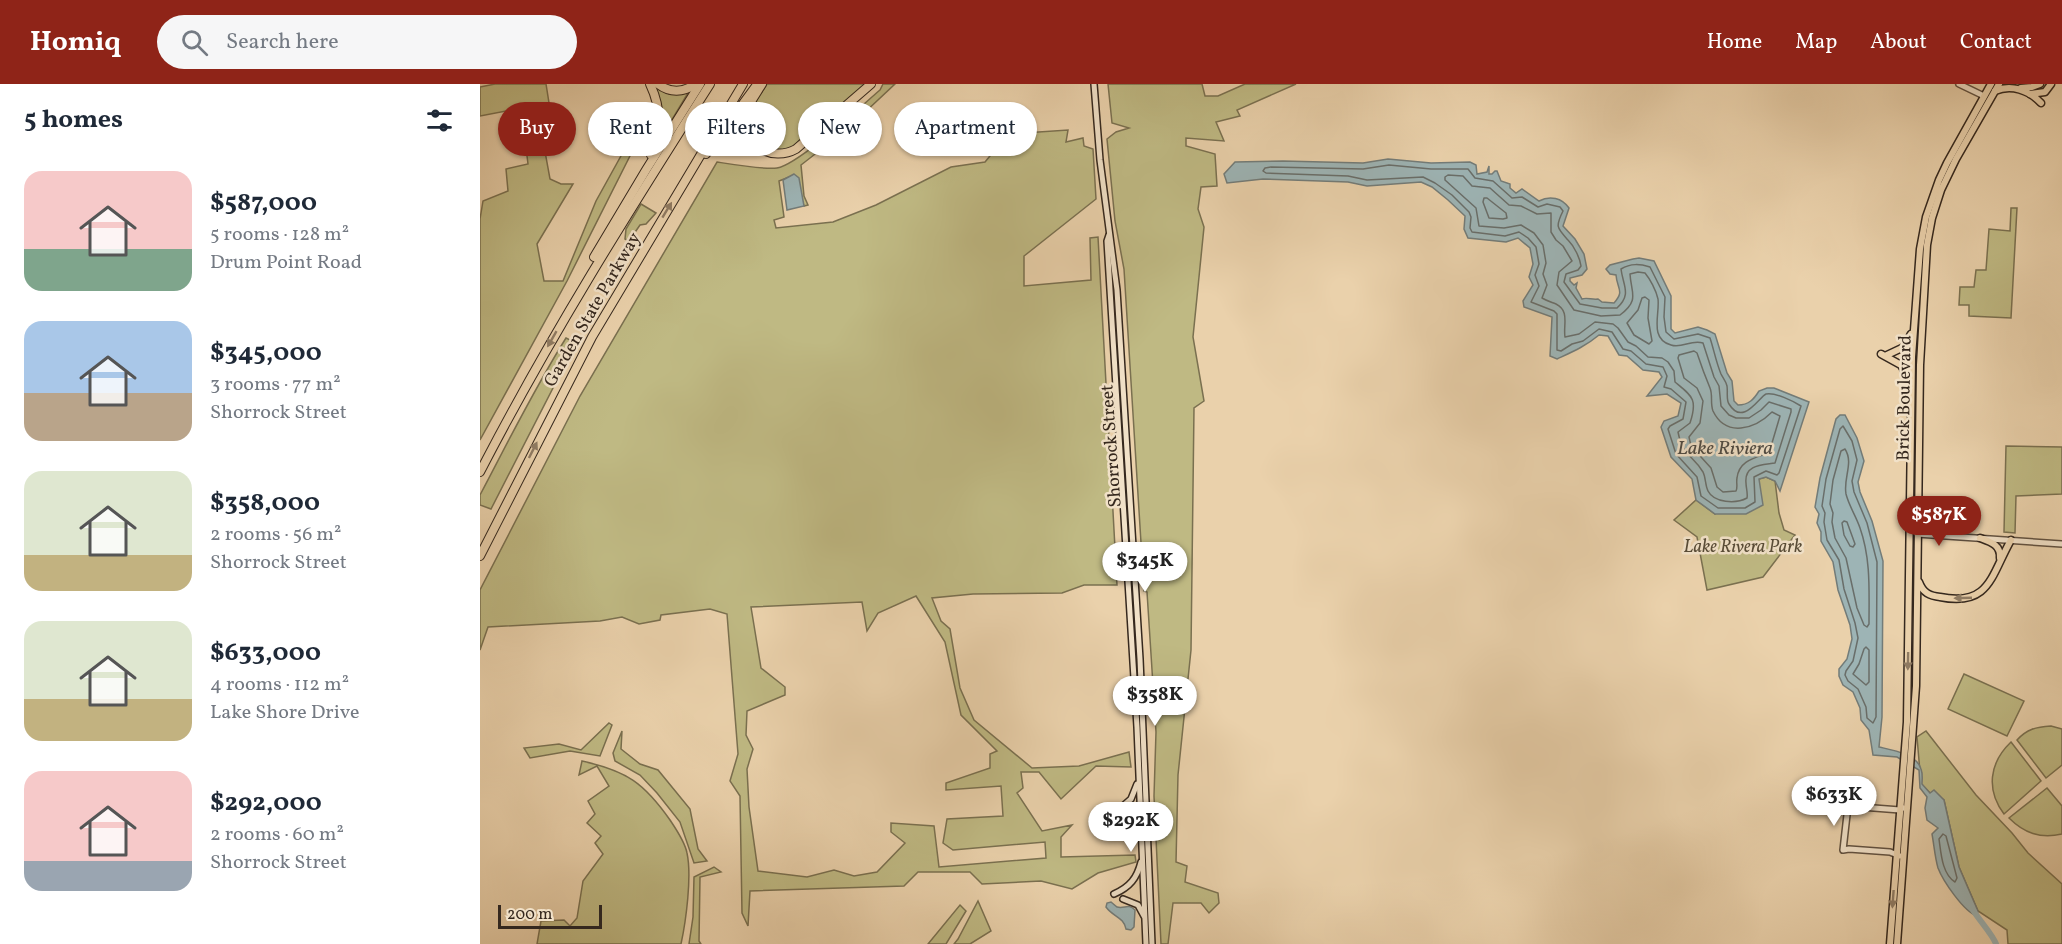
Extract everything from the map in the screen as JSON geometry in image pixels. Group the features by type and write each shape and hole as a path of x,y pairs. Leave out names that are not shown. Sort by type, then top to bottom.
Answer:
{"highway":[{"path":"645,170 659,129 657,102 650,84"},
{"path":"658,84 675,91 684,90 695,84"},
{"path":"581,289 587,270 645,170 700,84"},
{"name":"Garden State Parkway","path":"480,472 581,289 710,84"},
{"name":"Garden State Parkway","path":"480,556 592,336 743,84"},
{"path":"691,171 758,84"},
{"path":"762,84 747,112 745,121 747,132 761,150 781,154 796,149 871,84"}],"main road":[{"name":"Shorrock Street","path":"1094,84 1100,159 1117,290 1139,652 1152,944"},
{"path":"1959,84 1984,96"},
{"name":"Brick Boulevard","path":"1898,944 1911,769 1909,751 1912,357 1920,249 1929,205 1947,163 1984,96 1999,84"},
{"path":"1993,87 2034,87 2040,84"},
{"path":"2017,86 2041,103"},
{"name":"Brick Boulevard","path":"1890,944 1904,765 1909,751 1916,686 1920,364 1929,237 1935,208 1956,159 1993,87"},
{"path":"2030,94 2047,88"},
{"name":"Shorrock Street","path":"1109,235 1107,241 1141,809 1146,944"},
{"path":"1912,387 1903,367 1884,355 1904,347 1914,328"},
{"path":"1903,367 1904,359 1912,357 1920,364"},
{"path":"1911,524 1917,534 2062,544"},
{"path":"1980,538 1992,542 2000,550 1999,563"},
{"path":"1910,603 1917,598 1977,596 1989,584 2011,540"},
{"path":"1134,566 1133,601 1129,609 1134,618 1139,652"},
{"path":"1917,579 1925,593 1942,598"},
{"path":"1145,770 1141,809 1149,843"},
{"path":"1123,806 1131,799 1139,777"},
{"path":"1903,861 1901,856 1896,854 1844,850 1848,806 1900,810 1909,803"},
{"path":"1125,815 1134,824 1141,840"},
{"path":"1114,894 1132,883 1138,874 1142,854"},
{"path":"1123,899 1138,905 1145,920"}],"green space":[{"path":"495,84 546,84 549,102 498,102 498,113 480,116 480,87"},
{"path":"654,84 669,94 688,93 673,118 673,102 655,102"},
{"path":"767,84 869,84 848,102 798,102 798,144 786,152 786,102 755,102"},
{"path":"883,84 895,84 876,102 866,102 880,90"},
{"path":"1108,84 1202,84 1205,96 1218,96 1245,84 1296,84 1237,110 1240,116 1216,122 1224,141 1186,138 1186,146 1215,154 1217,186 1201,187 1198,209 1204,227 1193,337 1204,401 1194,408 1191,650 1178,775 1176,862 1187,866 1185,882 1218,893 1219,903 1209,913 1201,903 1173,903 1168,944 1161,944 1154,796 1156,732 1147,592 1144,591 1124,269 1115,221 1107,139 1116,132 1129,128 1112,123"},
{"path":"1068,130 1066,142 1083,138 1084,146 1093,149 1096,199 1024,256 1024,286 1091,280 1090,238 1098,237 1117,585 1084,585 1062,593 973,594 932,598 941,621 950,629 960,688 974,720 1032,768 1079,766 1129,752 1131,767 1096,766 1061,799 1039,772 1021,772 1023,788 1017,793 1042,831 1072,825 1061,837 1061,857 1135,855 1136,862 1098,873 1072,889 1041,881 982,884 970,872 918,872 904,886 750,891 748,926 742,913 740,796 730,781 738,754 727,614 710,609 661,615 660,620 639,624 622,617 600,621 488,627 480,650 480,590 580,396 717,162 777,168 800,157 813,156 801,165 804,196 808,205 804,206 794,175 779,181 784,217 774,220 776,228 833,222 876,205 951,167 985,162 990,156 1037,156 1037,132","holes":["916,596 945,642 961,715 997,751 990,754 990,768 946,783 946,790 1001,786 1003,816 947,819 943,843 953,850 1045,842 1046,858 939,867 934,826 891,823 891,832 905,843 877,872 854,876 834,870 807,877 758,871 749,807 747,769 753,749 746,735 747,711 785,695 785,687 761,668 751,607 862,602 867,631 878,613"]},
{"path":"527,156 546,156 550,179 561,184 573,184 537,244 544,281 563,281 596,201 621,156 630,156 567,281 480,440 480,219 483,201 508,191 506,169 528,164"},
{"path":"641,204 656,213 646,224 640,225 629,241 625,239 626,229"},
{"path":"2011,208 2017,208 2011,318 1969,316 1969,305 1959,305 1960,287 1974,287 1976,270 1986,270 1989,229 2010,231"},
{"path":"566,338 576,343 491,509 480,505 480,495 532,396"},
{"path":"2006,446 2062,447 2062,494 2016,496 2015,533 2004,532"},
{"name":"Lake Rivera Park","path":"1766,477 1775,481 1779,513 1784,530 1795,535 1763,577 1707,590 1697,537 1674,520 1696,500 1715,514 1759,479"},
{"path":"1964,674 2024,701 2007,736 1948,709"},
{"path":"609,723 612,725 600,756 570,751 530,758 524,748 559,744 581,750"},
{"path":"2051,726 2062,729 2062,765 2046,778 2017,740 2032,729"},
{"path":"622,731 621,749 640,764 658,770 690,809 698,849 707,861 694,863 680,822 640,775 615,761 613,753"},
{"path":"1926,731 1976,795 2028,853 2062,884 2062,944 2008,944 2007,930 1978,911 1959,867 1944,800 1930,793 1921,784 1917,737"},
{"path":"2011,742 2041,781 2004,814 1994,796 1992,777 1998,759"},
{"path":"582,761 611,769 633,780 661,807 680,836 687,853 689,874 681,944 537,944 541,921 564,920 570,926 577,918 583,881 603,854 595,843 601,836 587,823 595,814 588,801 609,786 597,766 579,775"},
{"path":"2047,788 2062,806 2062,834 2047,836 2033,834 2009,818"},
{"path":"714,867 721,872 700,877 699,941 701,944 689,944 693,917 694,877"},
{"path":"978,901 991,931 970,944 954,944 958,939"},
{"path":"960,905 966,911 946,944 928,944"}],"water":[{"name":"Lake Riviera","path":"1388,159 1431,163 1470,162 1476,165 1477,174 1487,172 1489,166 1489,174 1497,171 1501,181 1510,184 1510,188 1516,193 1522,189 1539,201 1551,198 1563,202 1569,208 1563,226 1575,239 1584,254 1587,269 1582,275 1570,278 1574,285 1577,283 1576,288 1582,299 1598,299 1602,302 1614,303 1620,290 1616,275 1610,274 1606,269 1610,265 1639,258 1654,261 1671,296 1671,329 1675,333 1698,327 1715,334 1727,373 1732,381 1734,401 1738,405 1748,403 1759,391 1767,388 1774,388 1809,402 1780,491 1775,481 1766,477 1759,479 1763,505 1746,514 1715,514 1696,500 1692,479 1671,457 1661,427 1664,421 1678,416 1681,403 1667,394 1647,396 1662,377 1659,372 1643,370 1627,356 1619,355 1608,336 1599,335 1584,346 1557,359 1550,356 1552,317 1524,307 1523,301 1533,285 1529,277 1533,264 1530,248 1518,238 1506,242 1468,238 1464,229 1465,216 1432,187 1421,182 1367,186 1348,182 1263,179 1227,183 1224,174 1235,162 1363,163"},
{"path":"794,174 799,178 804,206 787,210 783,180"},
{"path":"1840,415 1845,415 1857,438 1864,461 1858,482 1883,561 1882,717 1879,747 1915,760 1922,771 1922,784 1930,793 1934,790 1944,800 1959,867 1978,911 1977,916 1960,902 1938,868 1932,834 1938,828 1927,820 1925,808 1927,797 1920,788 1919,770 1897,757 1873,755 1869,730 1861,720 1860,708 1853,692 1843,685 1839,676 1839,669 1847,659 1852,639 1850,625 1838,590 1833,562 1821,541 1821,532 1817,523 1819,514 1815,507 1820,478 1836,419"},
{"path":"1111,902 1117,907 1128,907 1135,910 1134,927 1131,930 1126,929 1121,919 1106,907 1107,903"}],"waterway":[{"path":"1973,910 1996,944"}]}
